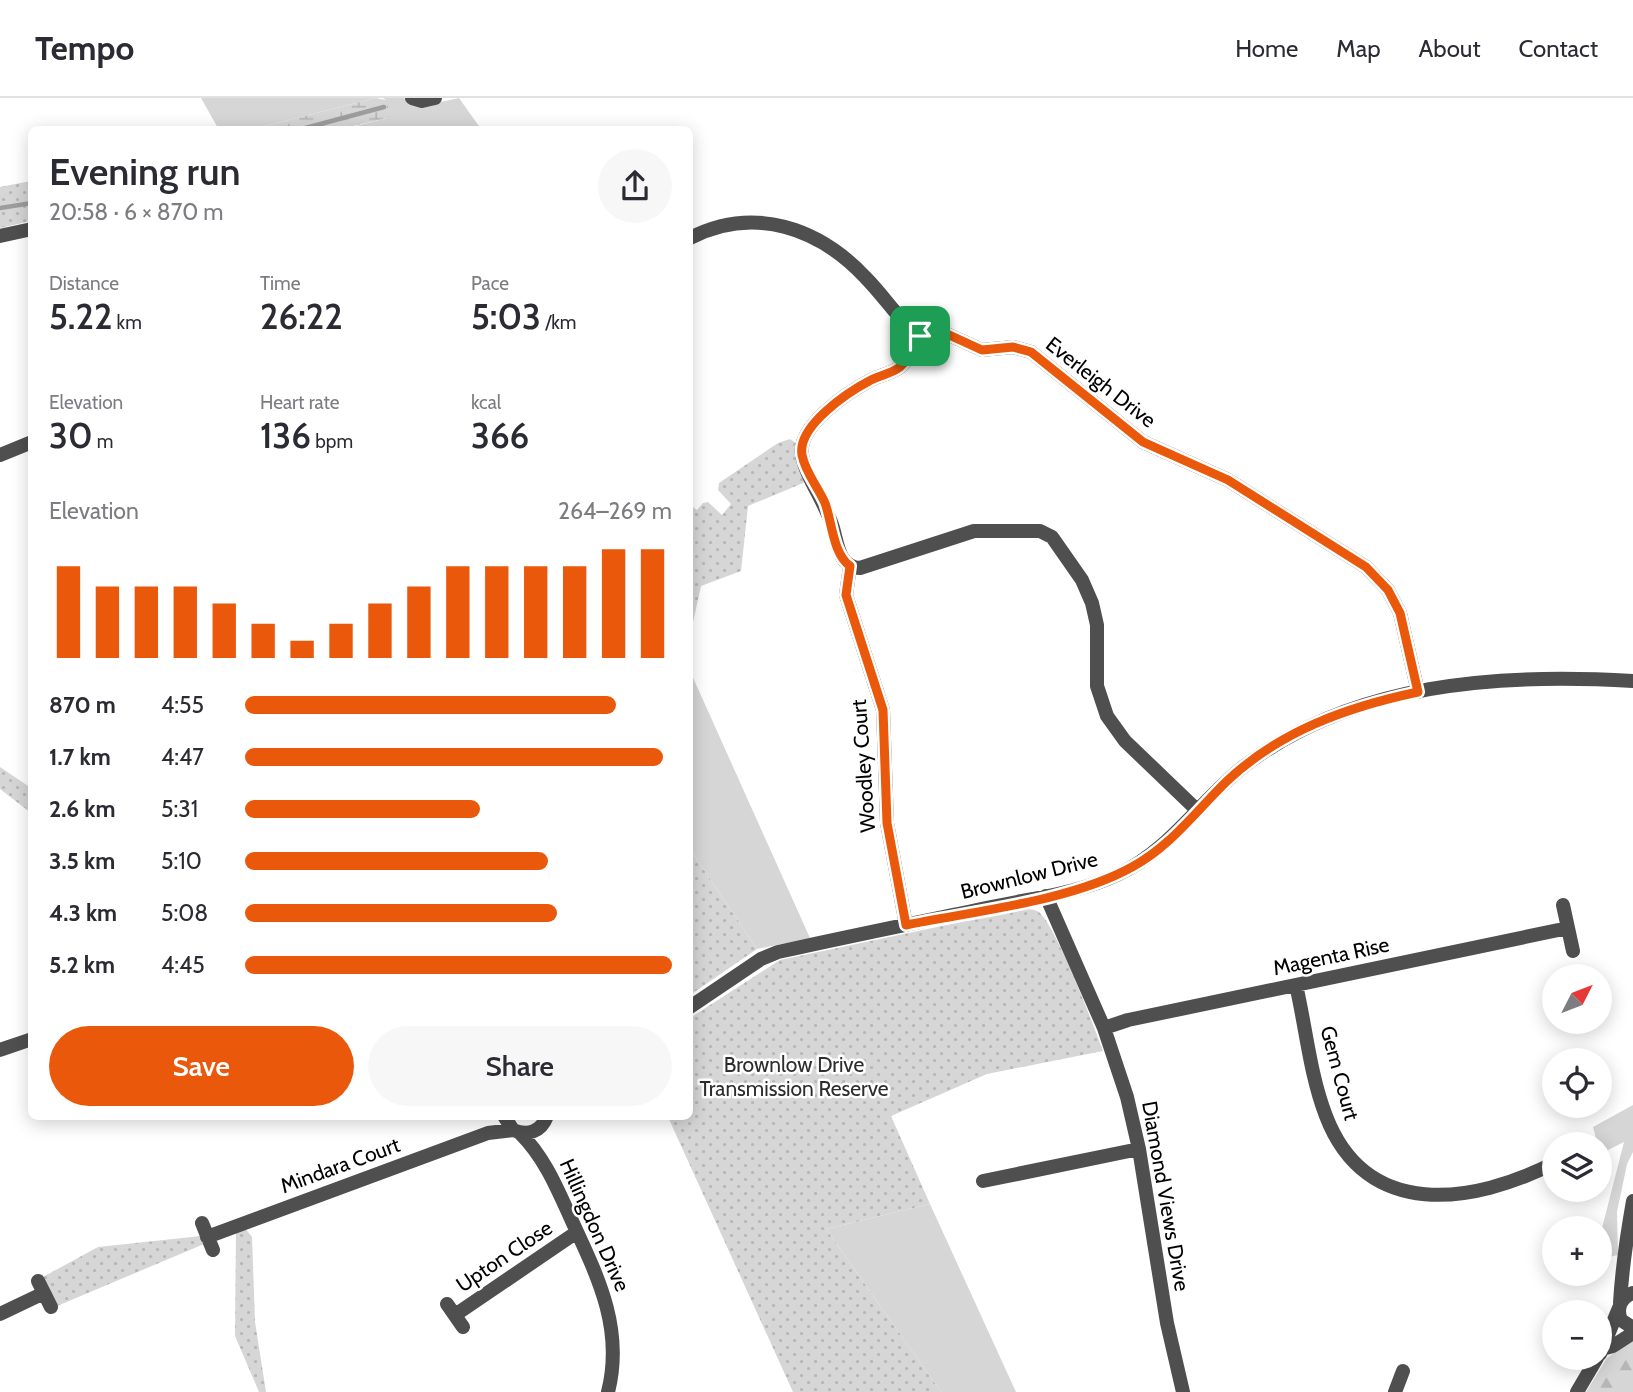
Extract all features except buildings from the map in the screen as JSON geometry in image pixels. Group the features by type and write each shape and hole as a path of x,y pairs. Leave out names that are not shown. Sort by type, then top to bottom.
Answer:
{"street":[{"path":"412,98 422,101 435,98"},
{"path":"693,237 721,225 748,222 801,230 841,253 920,336 911,354 900,366 861,386 812,424 803,436 803,457 828,511 840,553 850,566 860,568 974,531 1040,531 1052,537 1082,580 1092,603 1097,625 1097,686 1107,716 1130,746 1198,811"},
{"path":"0,236 28,230"},
{"name":"Everleigh Drive","path":"920,336 953,335 982,350 1026,349 1153,448 1217,474 1357,560 1382,582 1400,613 1418,692"},
{"path":"0,455 28,444"},
{"name":"Woodley Court","path":"850,566 846,595 883,710 887,823 906,925"},
{"name":"Brownlow Drive","path":"693,1005 770,955 1104,881 1133,866 1172,839 1240,769 1300,730 1362,705 1418,692 1516,678 1633,681"},
{"name":"Diamond Views Drive","path":"1046,896 1104,1028 1139,1149 1167,1323 1183,1392"},
{"path":"1563,905 1573,951"},
{"name":"Magenta Rise","path":"1104,1028 1568,928"},
{"name":"Gem Court","path":"1296,985 1326,1116 1350,1156 1374,1177 1404,1190 1448,1197 1500,1186 1542,1168"},
{"path":"0,1050 28,1040"},
{"path":"488,1133 499,1120"},
{"name":"Hillingdon Drive","path":"506,1120 543,1158 601,1283 612,1324 612,1370 608,1392"},
{"name":"Hillingdon Drive","path":"543,1158 544,1121"},
{"name":"Mindara Court","path":"207,1237 488,1133 532,1132 544,1121"},
{"path":"983,1181 1139,1149"},
{"path":"1612,1347 1633,1331 1621,1320 1620,1306 1621,1268 1630,1261 1633,1201"},
{"name":"Upton Close","path":"455,1315 577,1232"},
{"path":"1612,1324 1620,1306 1633,1293"},
{"path":"0,1314 44,1294"},
{"path":"1577,1392 1590,1370"},
{"path":"1395,1392 1403,1371"}],"green space":[{"path":"201,98 376,98 265,126 217,126"},
{"path":"376,98 386,100 390,113 387,118 354,126 265,126"},
{"path":"383,98 404,98 418,107 459,98 479,126 356,126 387,118 386,100"},
{"path":"28,182 28,222 0,228 0,187"},
{"path":"790,439 796,443 796,453 808,481 748,506 741,571 701,586 693,622 693,507 697,510 703,503 708,502 722,515 731,504 718,490 719,483 778,443"},
{"path":"693,678 810,938 757,949 693,853"},
{"path":"0,767 28,786 28,811 0,789"},
{"name":"Brownlow Drive Transmission Reserve","path":"693,853 757,949 693,993"},
{"name":"Brownlow Drive Transmission Reserve","path":"1023,909 1033,910 1039,912 1047,921 1055,937 1103,1051 987,1074 891,1116 930,1204 826,1229 941,1392 793,1392 669,1120 693,1120 693,1016 780,960"},
{"path":"1633,1105 1633,1152 1627,1164 1617,1212 1618,1255 1612,1256 1612,1216 1605,1216 1609,1202 1612,1202 1612,1189 1624,1142 1612,1148 1612,1132 1594,1132 1593,1127"},
{"path":"930,1204 1016,1392 941,1392 826,1229"},
{"path":"245,1228 252,1237 255,1322 266,1392 259,1392 235,1336 236,1231"},
{"path":"201,1236 204,1244 57,1306 43,1277 98,1247"},
{"path":"1633,1339 1633,1392 1586,1392 1600,1370 1612,1370 1612,1354"}],"waterway":[{"path":"313,126 384,107"},
{"path":"0,208 28,204"}],"route":[{"path":"953,335 982,350 1013,347 1026,349 1143,442 1217,474 1348,553 1382,582 1400,613 1418,692 1343,711 1308,726 1275,745 1240,769 1172,839 1147,858 1104,881 906,925 887,823 886,740 880,695 846,595 850,566 845,563 838,548 828,511 805,464 802,444 807,429 819,418 873,379 900,366 915,348 920,336 953,335"}]}
